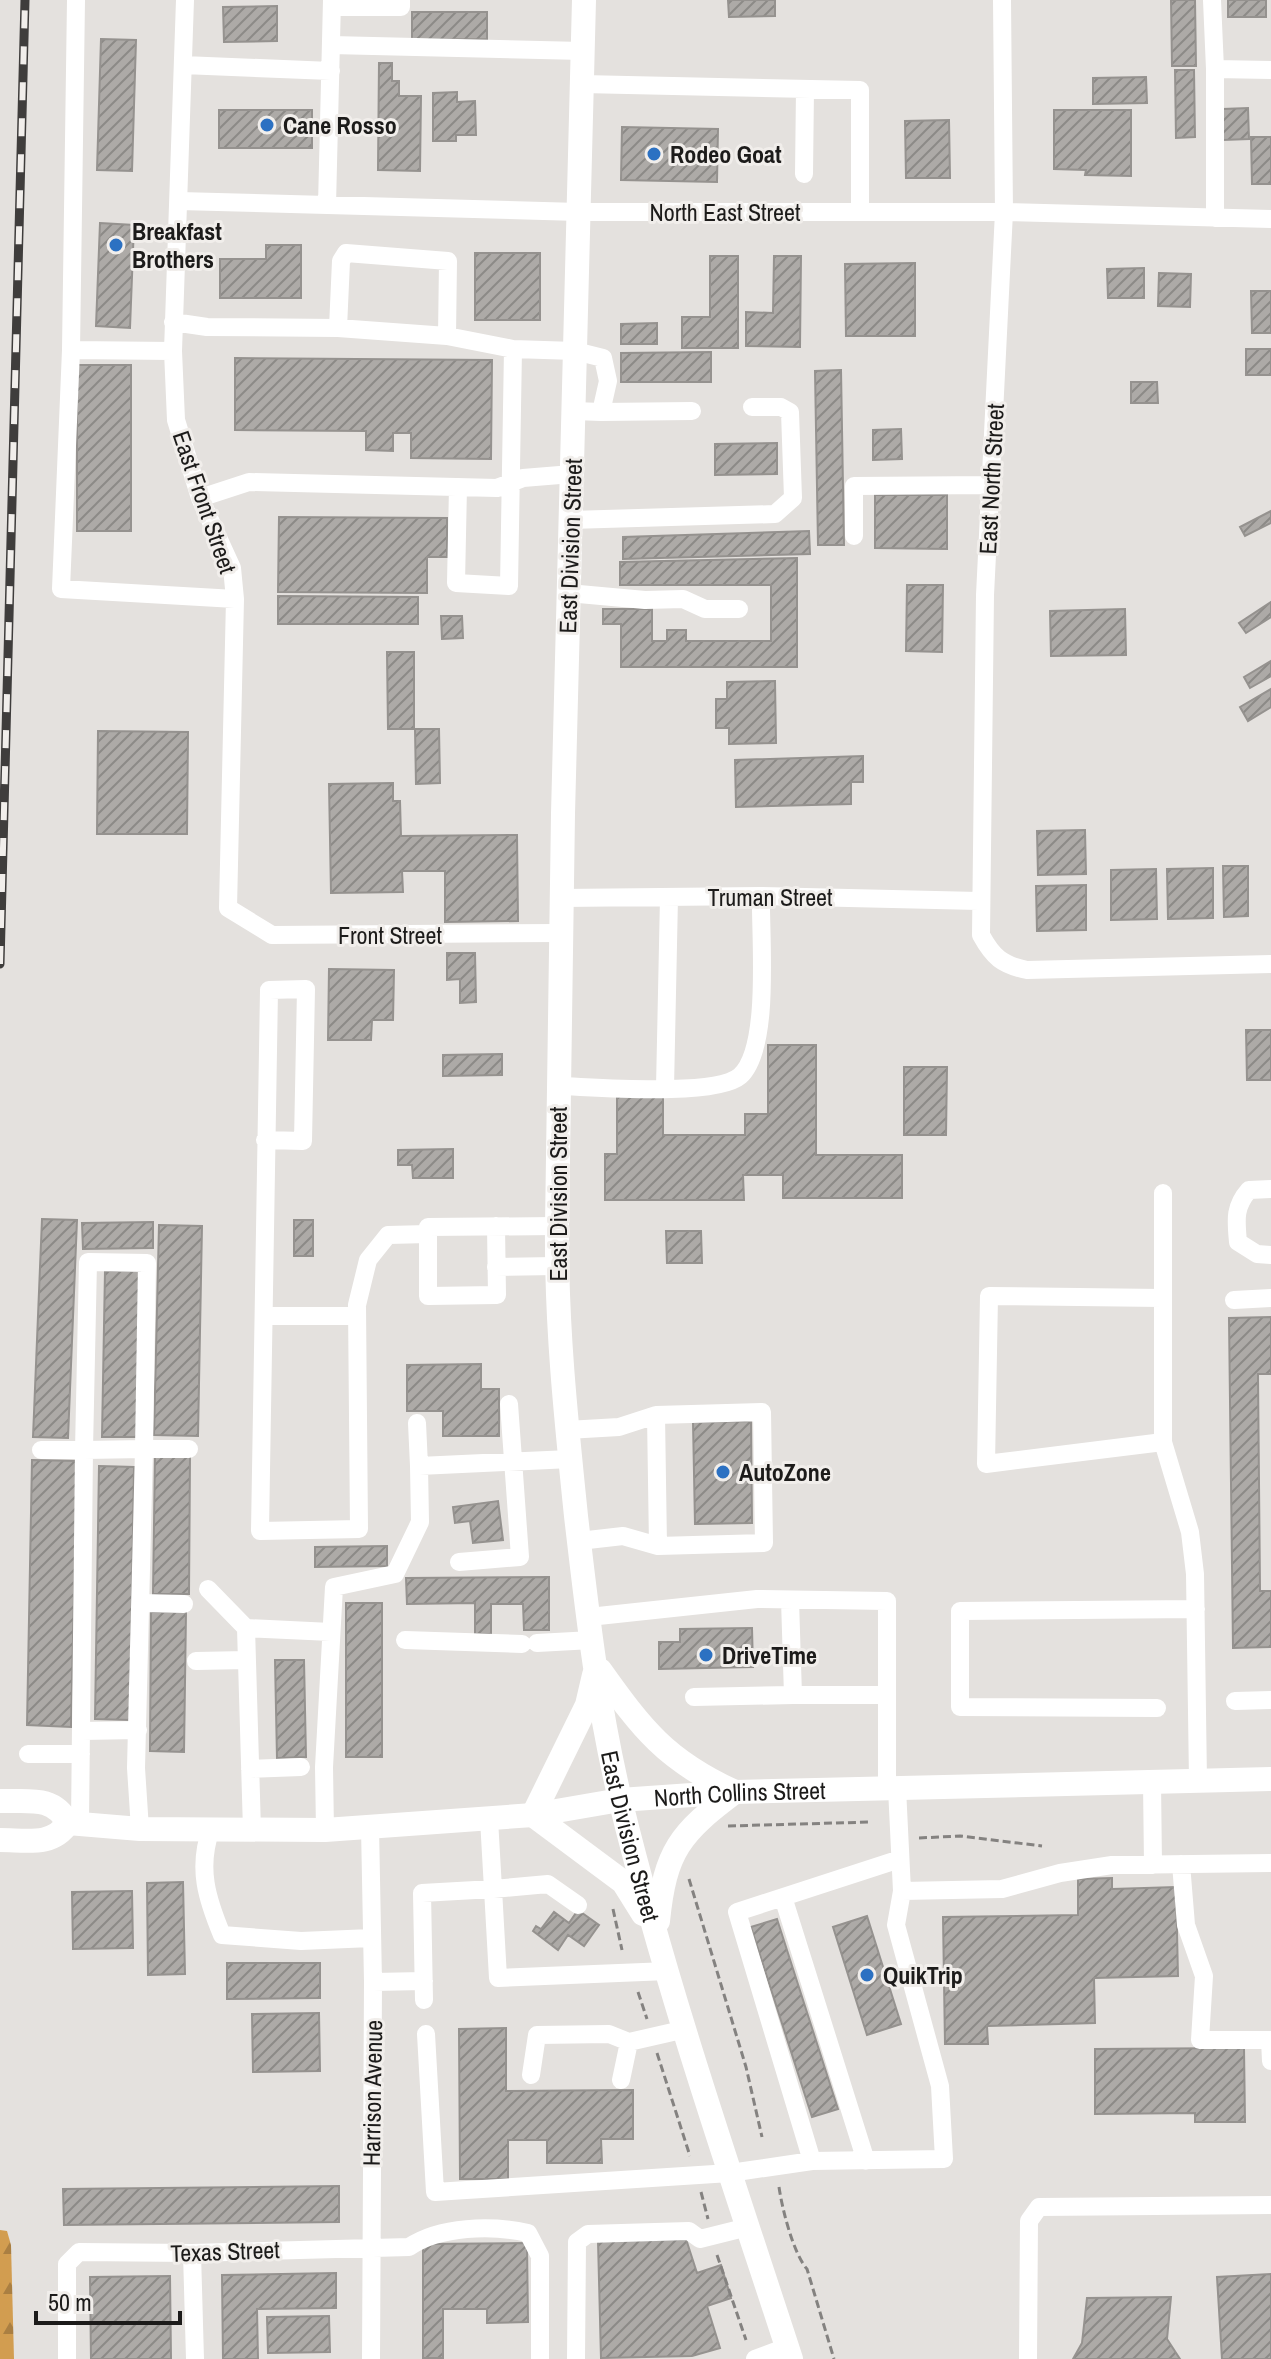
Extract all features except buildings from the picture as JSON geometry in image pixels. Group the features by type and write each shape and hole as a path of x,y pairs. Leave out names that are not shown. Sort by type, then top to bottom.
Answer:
{"main road":[{"name":"East Division Street","path":"584,0 560,933 556,1266 567,1430 590,1628 620,1800 657,1937 789,2353"},
{"path":"596,1665 632,1716 669,1755 696,1774 735,1792 692,1824 670,1860 661,1896 657,1937"},
{"path":"596,1665 587,1705 533,1815 623,1882 657,1937"},
{"name":"North Collins Street","path":"0,1801 47,1802 62,1810 74,1822 140,1829 325,1830 533,1815 620,1800 735,1792 1271,1779"},
{"path":"0,1840 49,1841 74,1822"}],"street":[{"path":"76,0 71,350 61,589 235,599"},
{"name":"East Front Street","path":"185,0 173,322 176,420 200,498 232,568 235,599 228,908"},
{"path":"327,205 332,4 401,7 401,0"},
{"name":"East North Street","path":"1002,0 1004,212 991,485 979,901 981,935 993,956 1007,966 1027,970 1271,964"},
{"path":"1212,0 1215,218"},
{"path":"331,45 583,51"},
{"path":"183,65 331,71"},
{"path":"1215,69 1271,70"},
{"path":"582,84 860,90 860,212"},
{"path":"804,174 805,89"},
{"name":"North East Street","path":"179,201 579,212 1004,212 1271,219"},
{"path":"338,328 341,261 346,253 431,257 448,261 447,336"},
{"path":"173,322 207,327 338,328 447,336 513,349 575,351 603,358 608,381 601,412"},
{"path":"458,487 456,583 506,586 511,583 513,349"},
{"path":"71,350 173,351"},
{"path":"570,520 775,514 788,507 793,498 790,412 781,407 752,407"},
{"path":"574,411 692,411"},
{"path":"200,498 249,482 497,488 546,474 572,474"},
{"path":"854,536 854,486 991,485"},
{"path":"568,593 645,600 683,599 705,609 739,609"},
{"path":"559,1086 665,1088 722,1085 740,1076 752,1057 759,1020 761,896"},
{"name":"Truman Street","path":"561,898 761,896 979,901"},
{"path":"665,1088 669,897"},
{"name":"Front Street","path":"228,908 272,935 560,933"},
{"path":"265,1140 303,1141 306,989 269,990 265,1140 260,1531 359,1529 357,1316 368,1260 388,1235 428,1234"},
{"path":"1271,1189 1249,1190 1239,1202 1235,1216 1238,1242 1257,1254 1271,1255"},
{"path":"1163,1193 1163,1442 1190,1532 1196,1609 1198,1781"},
{"path":"496,1226 497,1295 428,1296 428,1227 496,1226 557,1226"},
{"path":"74,1822 82,1731 88,1262 147,1263 142,1603 136,1768 140,1829"},
{"path":"496,1267 556,1266"},
{"path":"1162,1298 989,1296 986,1464 1163,1442"},
{"path":"1234,1300 1271,1298"},
{"path":"264,1316 357,1316"},
{"path":"459,1562 520,1557 509,1404"},
{"path":"567,1430 619,1427 656,1415 762,1412 764,1543 658,1546 623,1536 579,1541"},
{"path":"656,1415 658,1546"},
{"path":"325,1830 334,1587 395,1574 420,1522 417,1423"},
{"path":"41,1450 189,1449"},
{"path":"419,1466 570,1459"},
{"path":"208,1589 246,1628 331,1632"},
{"path":"405,1640 529,1643 590,1628 757,1599 887,1601 887,1695 902,1891 896,1925 940,2086 944,2159 812,2161 730,2173 435,2192 426,2034"},
{"path":"790,1600 793,1695"},
{"path":"142,1603 184,1604"},
{"path":"1157,1708 960,1707 960,1611 1196,1609"},
{"path":"246,1628 252,1830"},
{"path":"196,1661 246,1660"},
{"path":"694,1697 887,1695"},
{"path":"1235,1701 1271,1700"},
{"path":"82,1731 138,1730"},
{"path":"28,1754 81,1754"},
{"path":"250,1769 301,1767"},
{"path":"1152,1782 1153,1865"},
{"path":"489,1819 498,1978 668,1971"},
{"name":"Harrison Avenue","path":"370,1827 373,1982 371,2359"},
{"path":"211,1829 205,1845 205,1893 222,1935 301,1941 371,1938"},
{"path":"812,2161 737,1912 900,1859"},
{"path":"902,1891 1002,1889 1060,1873 1112,1865 1271,1863"},
{"path":"1181,1864 1186,1925 1204,1976 1200,2040 1270,2040 1271,2061"},
{"path":"424,2000 422,1893 548,1884 578,1905"},
{"path":"783,1897 866,2161"},
{"path":"373,1982 424,1981"},
{"path":"531,2075 537,2035 609,2034 629,2042 686,2029"},
{"path":"621,2080 629,2042"},
{"path":"1028,2359 1029,2221 1039,2207 1271,2205"},
{"path":"576,2359 577,2242 588,2234 603,2233 689,2231 700,2239 748,2227"},
{"name":"Texas Street","path":"67,2359 67,2264 79,2252 192,2253 409,2247 437,2233 511,2229 528,2233 535,2240 540,2256 540,2359"},
{"path":"192,2253 195,2359"},
{"path":"755,2359 789,2353"}],"path":[{"path":"919,1838 960,1836 1042,1846"},
{"path":"611,1903 622,1950"},
{"path":"637,1989 647,2017 645,2027"},
{"path":"657,2053 690,2163"},
{"path":"696,2186 701,2189 708,2223"},
{"path":"779,2187 782,2212 788,2219 800,2260 807,2269 834,2359"},
{"path":"716,2251 746,2340"}],"green space":[{"path":"0,2230 7,2231 11,2245 14,2359 0,2359"}],"railway":[{"path":"0,964 25,0"}],"place":[{"name":"Cane Rosso","path":"267,125"},
{"name":"Rodeo Goat","path":"654,154"},
{"name":"Breakfast Brothers","path":"116,245"},
{"name":"AutoZone","path":"723,1472"},
{"name":"DriveTime","path":"706,1655"},
{"name":"QuikTrip","path":"867,1975"}]}
